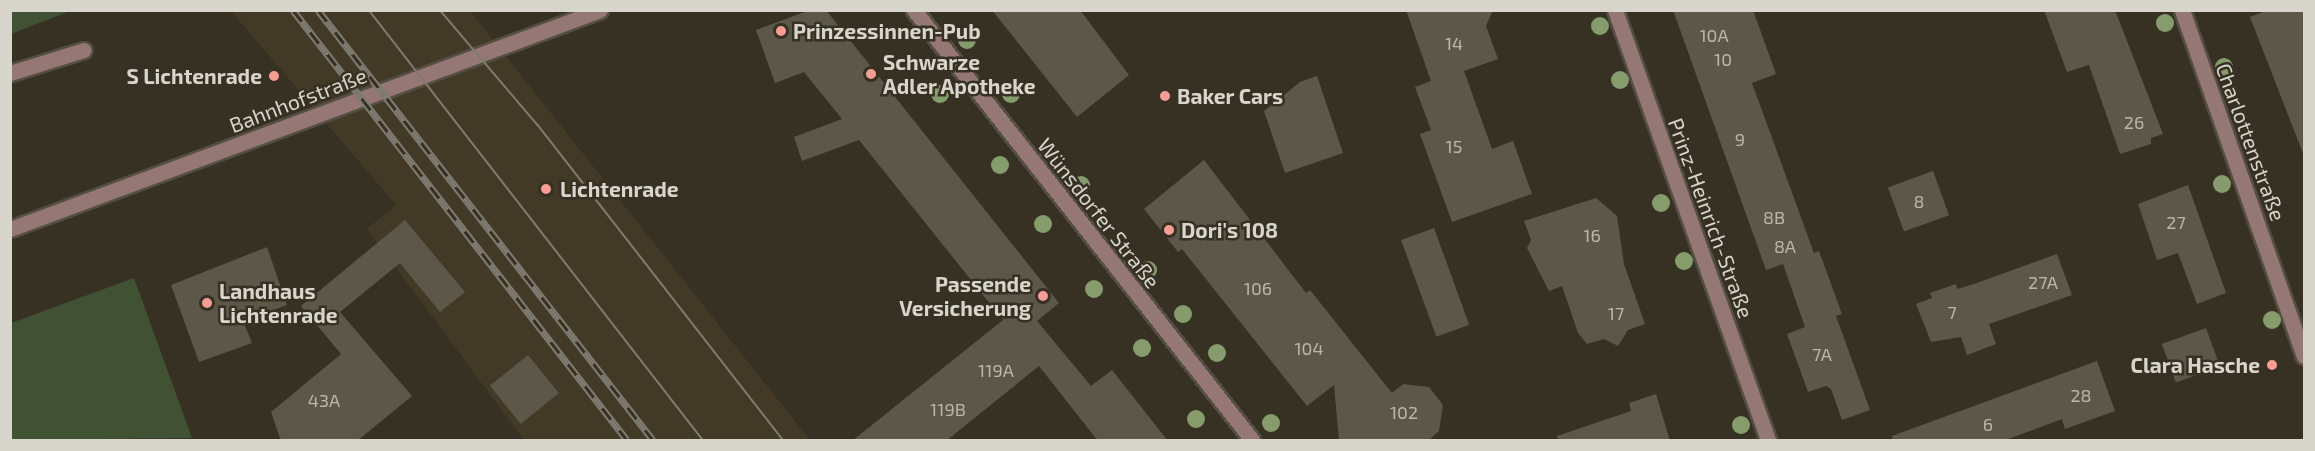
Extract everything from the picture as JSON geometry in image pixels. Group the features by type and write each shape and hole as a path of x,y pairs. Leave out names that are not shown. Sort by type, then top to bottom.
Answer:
{"street":[{"name":"Bahnhofstraße","path":"10,229 600,10"},
{"name":"Wünsdorfer Straße","path":"914,10 1252,441"},
{"name":"Prinz-Heinrich-Straße","path":"1615,10 1768,441"},
{"name":"Charlottenstraße","path":"2181,10 2304,356"},
{"path":"10,73 84,50"}],"shaded area":[{"path":"231,11 470,11 810,440 524,440 367,229 396,205"}],"green space":[{"path":"11,10 70,11 11,34"},
{"path":"134,278 192,438 11,440 11,323"}],"building":[{"path":"810,10 826,10 1059,303 1037,321 1091,386 1112,370 1168,441 1098,441 1039,366 946,441 852,441 1003,320 859,140 802,161 794,137 842,119 804,72 775,83 756,30"},
{"path":"992,10 1080,10 1129,75 1077,117"},
{"path":"1406,10 1493,10 1486,26 1498,59 1464,71 1492,149 1513,141 1532,194 1452,222 1420,134 1431,130 1415,87 1431,81"},
{"path":"1673,10 1753,10 1776,74 1752,83 1814,253 1819,251 1842,314 1836,316 1870,410 1842,420 1831,389 1826,386 1808,392 1787,334 1805,327 1783,264 1766,270"},
{"path":"2044,10 2115,10 2163,134 2151,138 2151,144 2120,154 2089,65 2067,72"},
{"path":"2268,10 2304,10 2304,156 2250,17"},
{"path":"1317,76 1343,153 1285,173 1264,111 1300,82"},
{"path":"1204,160 1306,293 1310,290 1392,393 1403,384 1429,387 1443,405 1439,431 1428,441 1339,441 1334,385 1307,406 1182,249 1178,252 1144,209"},
{"path":"1933,171 1949,215 1904,232 1888,187"},
{"path":"2188,185 2226,293 2197,304 2178,253 2157,260 2138,204"},
{"path":"1596,198 1617,216 1624,264 1645,324 1628,330 1618,346 1604,339 1587,344 1578,333 1562,286 1549,291 1527,248 1531,240 1524,221"},
{"path":"405,220 465,292 440,312 400,263 340,312 412,396 357,441 281,441 271,412 341,354 301,306"},
{"path":"1434,228 1469,325 1436,337 1401,240"},
{"name":"Landhaus Lichtenrade","path":"267,247 287,305 243,321 252,343 199,362 171,285"},
{"path":"2057,254 2072,295 1989,324 1996,344 1967,355 1961,337 1931,342 1916,304 1932,298 1930,293 1956,284 1957,289 1974,284"},
{"path":"2206,328 2220,367 2176,383 2162,344"},
{"path":"528,355 559,393 521,424 490,386"},
{"path":"2097,361 2115,411 2065,429 2062,419 2003,441 1893,441 1892,436"},
{"path":"1656,394 1670,441 1558,441 1557,436 1631,411 1629,403"}],"tram line":[{"path":"369,10 703,440"},
{"path":"440,10 538,125 783,440"}],"railway":[{"path":"293,10 627,440"},
{"path":"318,10 653,440"}],"place":[{"name":"Prinzessinnen-Pub","path":"781,31"},
{"name":"Schwarze Adler Apotheke","path":"871,74"},
{"name":"S Lichtenrade","path":"274,76"},
{"name":"Baker Cars","path":"1165,96"},
{"name":"Lichtenrade","path":"546,189"},
{"name":"Dori's 108","path":"1169,230"},
{"name":"Passende Versicherung","path":"1043,296"},
{"name":"Landhaus Lichtenrade","path":"207,303"},
{"name":"Clara Hasche","path":"2272,365"}]}
